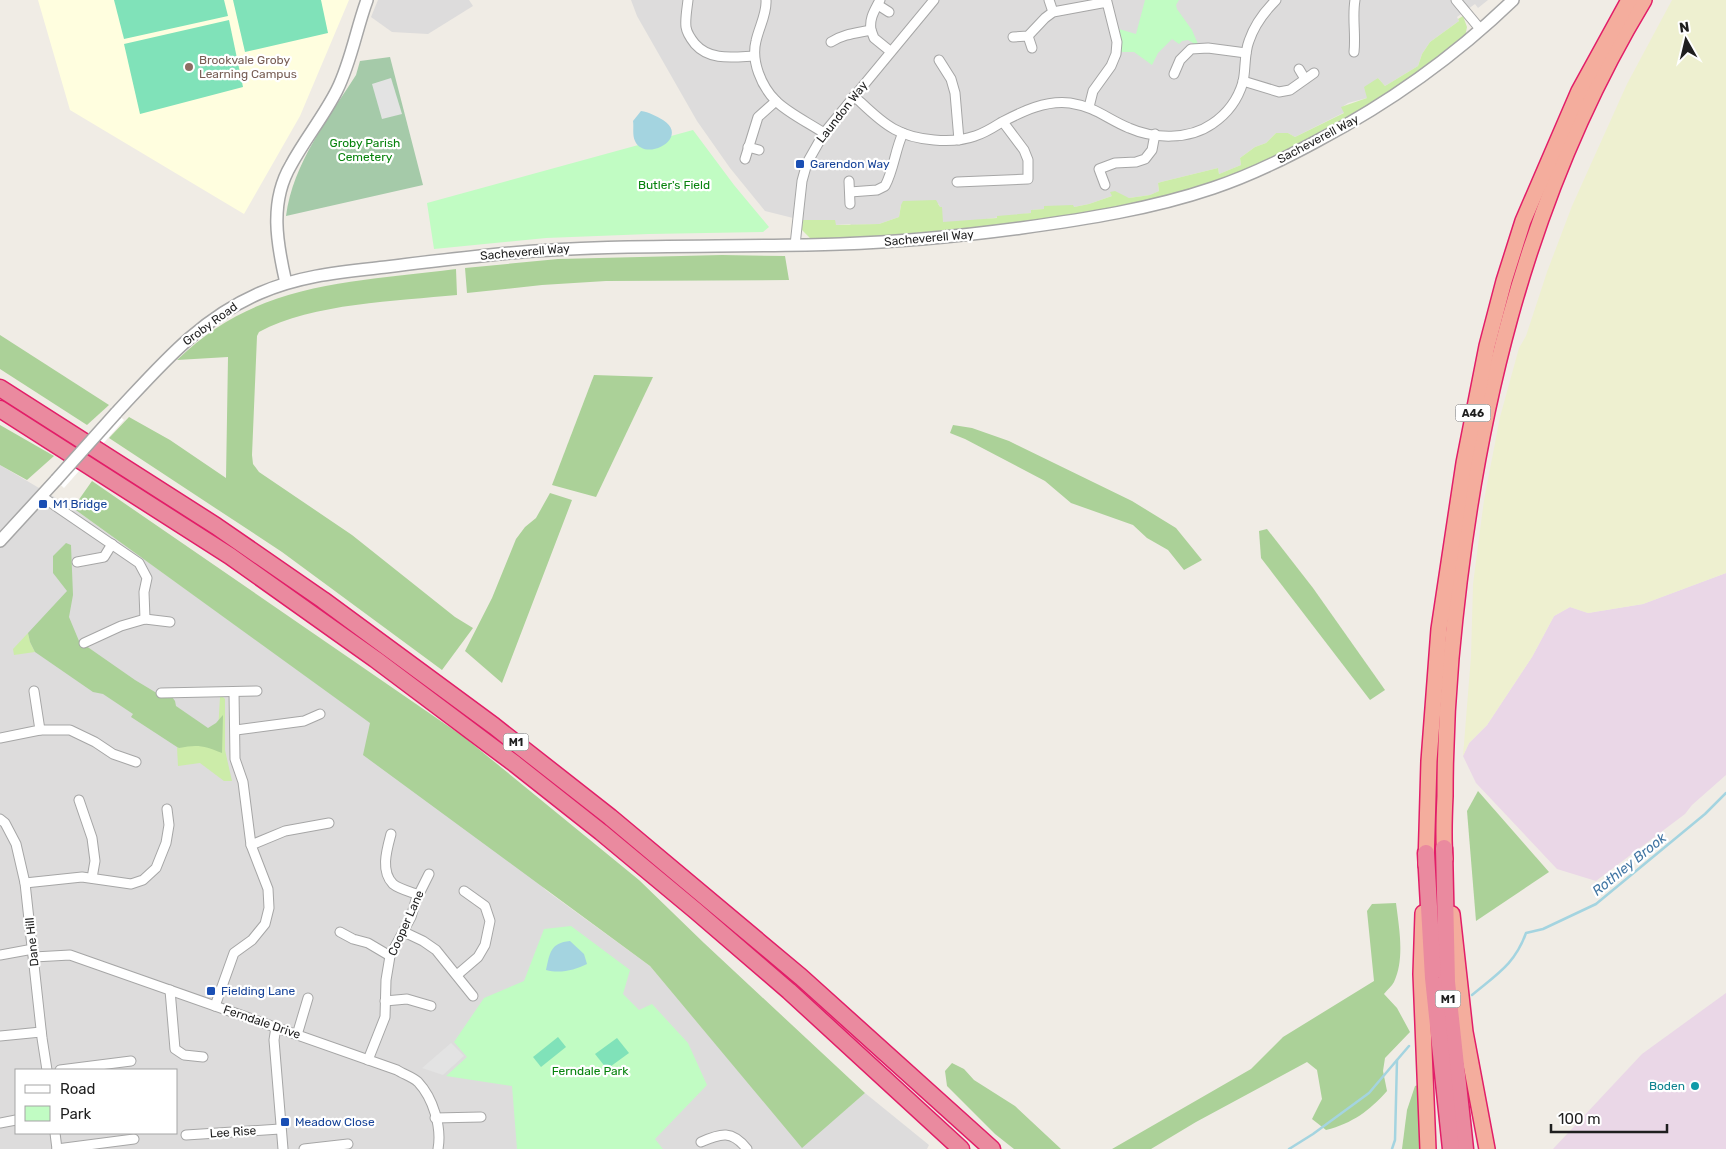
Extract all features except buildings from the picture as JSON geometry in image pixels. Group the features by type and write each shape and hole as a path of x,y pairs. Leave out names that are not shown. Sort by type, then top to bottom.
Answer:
{"highway":[{"name":"A46","path":"1426,853 1429,761 1439,629 1464,463 1487,346 1504,281 1527,213 1579,92 1629,0"},
{"name":"A46","path":"1444,848 1448,691 1455,618 1470,508 1500,351 1523,269 1545,206 1572,140 1596,88 1644,0"},
{"name":"M1","path":"0,388 216,526 323,600 494,726 610,816 793,971 992,1149"},
{"name":"M1","path":"0,409 230,556 375,659 515,764 608,838 789,991 961,1149"},
{"path":"1444,848 1465,1032 1487,1149"},
{"name":"M1","path":"1444,848 1447,982 1465,1149"},
{"path":"1426,853 1420,974 1428,1149"},
{"name":"M1","path":"1426,853 1433,978 1451,1149"}],"street":[{"path":"286,283 276,229 278,199 282,185 290,165 337,89 367,0"},
{"path":"688,0 686,27 688,35 701,50 710,55 729,57 754,56"},
{"path":"766,0 754,56 764,85 776,101 824,133"},
{"name":"Laundon Way","path":"795,245 804,172 824,133 934,0"},
{"path":"1049,0 1054,12"},
{"path":"1354,52 1360,41 1353,17 1355,0"},
{"path":"1456,0 1481,30"},
{"name":"Sacheverell Way","path":"286,283 328,272 550,250 624,246 795,245 870,242 975,234 1102,216 1159,205 1218,186 1260,169 1342,128 1383,104 1448,58 1513,0"},
{"path":"1013,37 1028,36 1045,18 1054,12 1107,1 1116,36 1116,54 1111,66 1093,91 1089,107"},
{"path":"854,96 888,125 903,133 924,139 944,141 977,136 1035,107 1069,103 1089,107 1129,128 1155,134 1183,135 1206,128 1219,119 1229,108 1243,82 1246,53 1253,31 1273,1"},
{"path":"889,12 879,3 870,22 874,38 890,51"},
{"path":"831,42 848,34 872,30"},
{"path":"1028,36 1032,48"},
{"path":"1174,74 1180,60 1191,49 1208,48 1246,53"},
{"path":"939,60 955,78 959,140"},
{"path":"1299,69 1305,79"},
{"path":"1243,82 1279,92 1290,90 1314,73"},
{"path":"745,159 758,118 776,101"},
{"path":"957,182 1028,179 1028,160 1024,150 1003,122"},
{"path":"850,192 877,190 885,186 892,172 897,146 903,133"},
{"path":"1105,185 1098,169 1115,163 1136,162 1145,159 1152,150 1155,134"},
{"path":"748,147 760,150"},
{"path":"849,181 850,204"},
{"name":"Groby Road","path":"0,541 152,373 191,336 230,307 261,292 286,283"},
{"path":"41,496 139,563 147,578 144,592 145,619"},
{"path":"77,562 104,557 112,544"},
{"path":"84,642 122,626 145,619 170,622"},
{"path":"34,691 40,730"},
{"path":"215,1006 234,953 252,940 265,924 269,908 268,889 251,845 243,782 235,759 234,692"},
{"path":"161,693 257,692"},
{"path":"236,730 304,721 320,714"},
{"path":"0,738 40,730 70,730 95,742 110,758 136,762"},
{"path":"79,800 92,838 96,861 92,878"},
{"path":"25,882 82,877 131,884 143,880 156,868 166,843 170,825 168,809"},
{"name":"Dane Hill","path":"0,819 5,823 16,844 25,882 47,1069"},
{"path":"251,845 285,831 329,823"},
{"path":"391,834 385,858 391,880 395,885 419,895"},
{"name":"Cooper Lane","path":"368,1060 385,1018 386,980 390,956 404,932 429,874"},
{"path":"457,975 478,957 485,945 490,921 485,906 464,891"},
{"path":"340,932 353,939 368,943 390,956"},
{"path":"404,932 436,950 473,996"},
{"name":"Ferndale Drive","path":"0,955 33,953 70,955 397,1070 417,1081 431,1102 436,1118 439,1141 438,1149"},
{"path":"170,990 175,1049 184,1055 203,1057"},
{"path":"297,1035 308,998"},
{"path":"385,1001 407,999 431,1006"},
{"path":"276,1027 274,1040 283,1149"},
{"path":"0,1036 42,1032"},
{"path":"68,1069 131,1061"},
{"path":"436,1118 481,1117"},
{"path":"0,1123 15,1120"},
{"name":"Lee Rise","path":"186,1135 280,1129"},
{"path":"55,1134 57,1149 134,1139"},
{"path":"701,1142 717,1135 731,1136 747,1149"},
{"path":"304,1149 348,1144"}],"shaded area":[{"name":"Brookvale Groby Learning Campus","path":"38,0 349,0 300,116 244,214 70,110"},
{"path":"378,0 469,0 473,6 428,34 392,32 371,17"},
{"path":"631,0 1488,0 1478,8 1475,4 1457,17 1459,21 1430,42 1422,54 1418,66 1385,86 1378,78 1367,98 1348,103 1342,107 1345,112 1295,137 1288,133 1276,133 1266,143 1255,147 1240,158 1241,165 1219,174 1218,168 1161,182 1158,183 1159,191 1150,195 1129,198 1112,196 1074,207 1044,206 1045,209 1031,210 1031,213 964,222 942,222 939,204 901,205 899,217 879,224 835,225 835,220 801,220 765,211 730,168 697,121 637,16"},
{"path":"1672,0 1726,0 1726,573 1643,604 1588,613 1570,607 1554,616 1532,657 1487,725 1469,743 1463,756 1471,656 1473,584 1484,500 1500,417 1519,348 1526,336 1547,272 1572,206 1627,84"},
{"path":"391,78 402,114 382,119 372,84"},
{"path":"0,465 73,508 371,723 547,891 650,966 802,1147 865,1093 929,1145 927,1149 0,1149"},
{"path":"1726,573 1726,775 1692,805 1685,814 1596,881 1557,869 1476,783 1463,756 1469,743 1487,725 1532,657 1554,616 1570,607 1588,613 1643,604"},
{"path":"1726,993 1726,1149 1553,1149 1642,1054"},
{"path":"451,1043 464,1056 443,1075 422,1068"}],"green space":[{"path":"114,0 224,0 228,16 124,39"},
{"path":"233,0 321,0 328,33 245,52"},
{"path":"1145,0 1179,0 1176,5 1177,9 1192,30 1198,44 1188,40 1182,41 1179,44 1172,39 1158,53 1152,65 1134,52 1121,52 1119,29 1136,34"},
{"path":"1463,16 1467,27 1465,37 1415,76 1335,127 1271,159 1214,183 1153,202 1006,226 907,236 812,240 802,230 801,220 835,220 836,225 879,224 899,217 903,201 936,200 940,207 942,207 943,222 997,218 997,216 1031,213 1031,210 1044,209 1044,206 1073,205 1074,207 1089,204 1112,196 1110,192 1115,191 1129,198 1150,195 1159,191 1158,183 1161,182 1218,168 1219,174 1241,165 1240,158 1255,147 1266,143 1276,133 1288,133 1295,137 1344,113 1341,107 1367,98 1364,87 1378,78 1385,86 1418,66 1422,54 1430,42"},
{"path":"229,20 243,87 140,114 124,44"},
{"name":"Groby Parish Cemetery","path":"390,57 423,185 286,216 296,178 304,160 323,125 356,75 360,61"},
{"name":"Butler's Field","path":"693,130 734,185 769,227 763,232 546,238 434,249 427,203"},
{"path":"722,255 785,256 789,280 606,281 542,285 467,293 465,268 558,259"},
{"path":"456,269 457,295 330,309 281,322 259,332 257,336 252,455 253,464 259,472 352,535 455,617 473,628 442,670 282,552 109,438 129,417 170,440 226,478 228,357 177,360 208,334 240,314 274,300 308,290 343,283"},
{"path":"0,335 109,405 87,425 0,369"},
{"path":"594,375 653,377 596,497 552,485"},
{"path":"0,425 54,456 27,480 0,465"},
{"path":"953,425 972,428 1009,441 1132,501 1176,528 1202,560 1184,570 1168,550 1147,538 1133,525 1071,503 1045,481 950,433"},
{"path":"92,481 464,737 639,880 865,1093 802,1148 650,966 363,755 370,723 73,508"},
{"path":"550,493 572,500 502,683 465,651 492,598 516,539 525,527 536,518"},
{"path":"1267,529 1313,588 1385,690 1370,700 1261,558 1259,531"},
{"path":"66,543 71,545 73,595 69,617 79,641 135,680 160,695 172,697 176,706 208,728 223,715 222,753 201,746 177,747 131,717 133,714 103,694 93,692 35,652 28,633 67,591 53,573 53,556"},
{"path":"28,633 35,652 14,655 13,649"},
{"path":"220,697 225,699 225,750 232,781 224,781 200,763 178,766 177,747 179,748 218,731"},
{"path":"1478,791 1549,872 1476,921 1467,811"},
{"path":"1396,903 1400,933 1399,963 1394,982 1384,994 1397,1008 1410,1032 1385,1058 1383,1071 1387,1091 1374,1105 1352,1120 1326,1130 1312,1119 1322,1099 1317,1070 1307,1062 1196,1122 1151,1149 1112,1149 1251,1069 1283,1037 1374,981 1367,911 1372,904"},
{"name":"Ferndale Park","path":"571,926 630,970 623,994 639,1010 652,1004 688,1043 707,1085 655,1139 663,1149 517,1149 512,1086 446,1076 467,1057 454,1042 484,998 524,981 544,929"},
{"path":"558,1037 566,1047 541,1067 533,1057"},
{"path":"617,1038 629,1053 607,1069 595,1054"},
{"path":"952,1063 964,1069 974,1080 1015,1106 1061,1149 1014,1149 995,1134 947,1086 945,1071"},
{"path":"1422,1084 1423,1149 1402,1149 1407,1110 1415,1086"}],"water":[{"path":"641,111 658,117 670,127 672,134 663,146 648,150 640,147 635,141 633,121"},
{"path":"570,941 584,954 587,964 567,971 546,970 552,950 558,944"}],"pier":[{"path":"112,409 124,420 64,488 52,477"}],"waterway":[{"name":"Rothley Brook","path":"1472,995 1511,961 1522,944 1526,933 1543,929 1596,904 1705,814 1726,793"},
{"name":"Rothley Brook","path":"1392,1149 1395,1140 1397,1060 1409,1046"},
{"name":"Rothley Brook","path":"1289,1149 1369,1093 1397,1060"}],"place":[{"name":"Brookvale Groby Learning Campus","path":"189,67"},
{"name":"Garendon Way","path":"800,164"},
{"name":"M1 Bridge","path":"43,504"},
{"name":"Fielding Lane","path":"211,991"},
{"name":"Boden","path":"1695,1086"},
{"name":"Meadow Close","path":"285,1122"}]}
